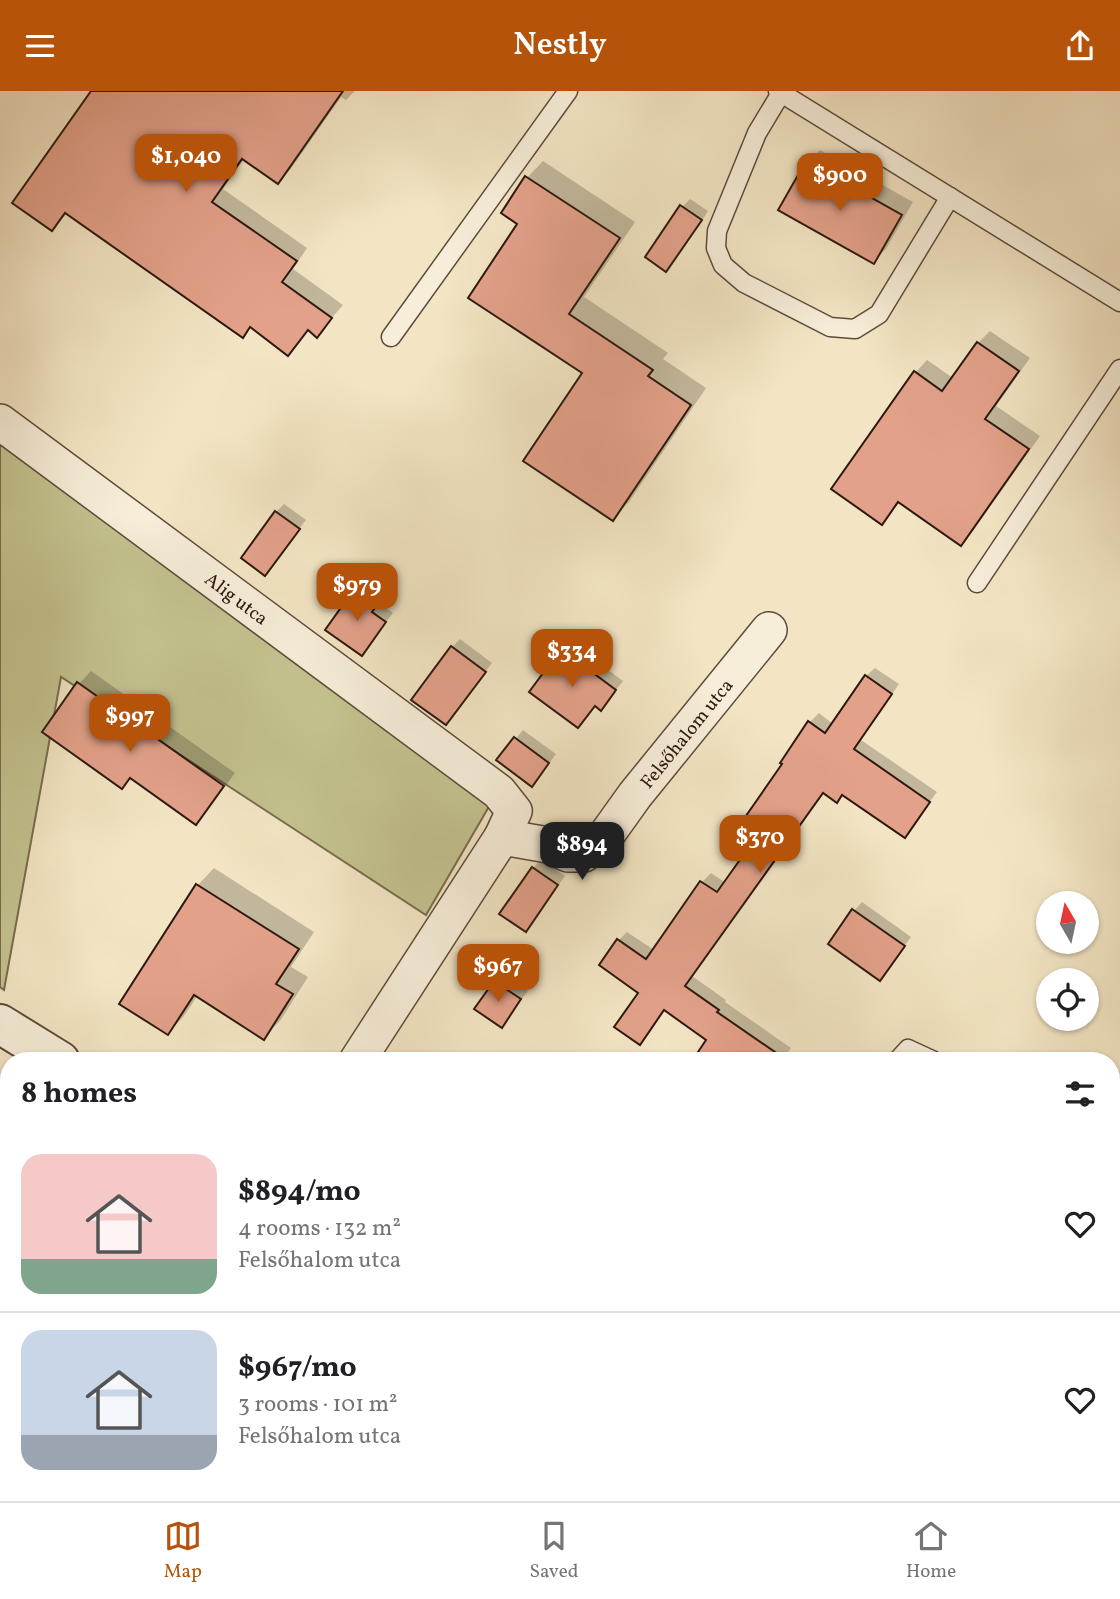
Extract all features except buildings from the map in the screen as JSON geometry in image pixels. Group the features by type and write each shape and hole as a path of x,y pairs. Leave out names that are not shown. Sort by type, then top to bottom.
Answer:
{"street":[{"name":"Alig utca","path":"0,422 499,792 514,811 502,837"},
{"name":"Felsőhalom utca","path":"502,837 548,845 568,855 584,854 605,837 643,785 769,630"},
{"path":"363,1052 502,837"},
{"path":"0,1024 45,1052"}],"lane":[{"path":"391,337 568,91"},
{"path":"950,197 879,314 855,329 830,327 744,283 723,265 716,248 717,231 757,133 780,92 950,197 1120,302"},
{"path":"977,583 1120,369"}],"shaded area":[{"path":"0,424 498,791 426,915 61,677 4,990 0,987"}]}
